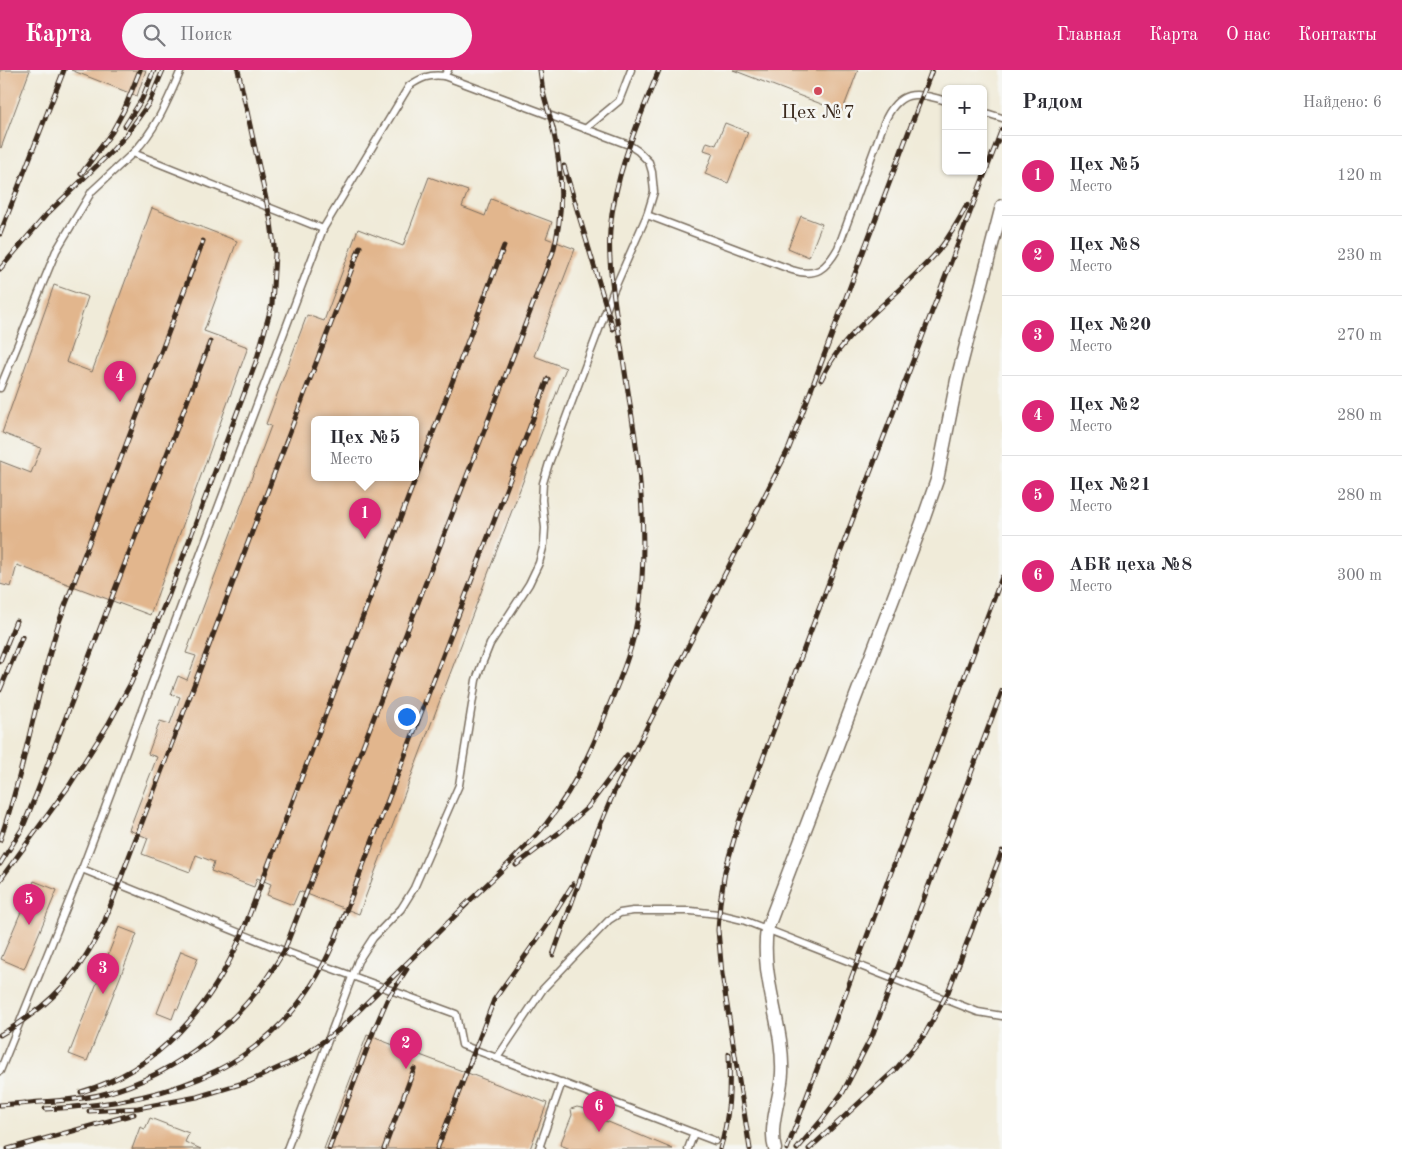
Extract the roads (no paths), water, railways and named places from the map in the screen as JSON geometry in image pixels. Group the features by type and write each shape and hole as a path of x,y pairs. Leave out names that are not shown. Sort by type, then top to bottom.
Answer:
{"street":[{"path":"775,1149 773,1132 782,1073 781,1056 765,962 767,929 937,480 957,380 1002,206"}],"lane":[{"path":"0,388 56,252 92,191 133,154 150,135 181,70"},
{"path":"444,76 448,70"},
{"path":"585,129 618,100 631,70"},
{"path":"0,1071 82,869 324,229 409,86 419,79 433,74 444,76 629,145 649,162 654,181 654,192 647,215 613,292 549,463 542,500 545,528 544,544 539,563 529,584 490,644 476,680 459,785 414,888 400,908 373,938 358,961 287,1149"},
{"path":"647,215 801,273 820,270 827,264 838,248 884,123 893,106 906,96 930,96 942,100"},
{"path":"987,113 1002,118"},
{"path":"133,154 324,229"},
{"path":"82,869 267,944 456,1014 462,1044 715,1141"},
{"path":"497,1058 543,988 609,920 620,914 632,911 703,911 743,920 978,1012 1002,1016"},
{"path":"542,1149 539,1148 562,1082"},
{"path":"688,1149 694,1133"}],"railway":[{"path":"0,234 64,70"},
{"path":"81,174 112,132 124,110 140,70"},
{"path":"125,126 142,99 154,70"},
{"path":"0,269 47,214 127,134 149,103 163,70"},
{"path":"0,880 69,786 109,723 131,683 168,597 256,362 272,304 275,254 271,222 238,70"},
{"path":"540,70 543,92 554,132"},
{"path":"463,907 526,846 546,824 565,798 594,742 622,672 635,631 642,584 642,509 635,437 612,286 610,230 617,188 628,148 659,70"},
{"path":"553,955 596,835 614,792 789,448 932,70"},
{"path":"19,1104 103,1094 131,1085 158,1073 184,1058 208,1041 230,1021 268,976 284,951 553,252 557,236 561,188 552,125"},
{"path":"750,1149 722,974 718,930 725,871 739,822 1002,129"},
{"path":"564,166 613,329"},
{"path":"821,380 834,357 850,337 939,250 967,205"},
{"path":"0,840 17,786 59,622 203,241"},
{"path":"419,469 504,246"},
{"path":"0,1035 35,1012 63,986 85,957 105,920 360,247"},
{"path":"0,864 22,829 36,795 210,342"},
{"path":"45,1109 91,1105 136,1098 178,1087 217,1070 252,1049 284,1020 312,985 334,942 548,379"},
{"path":"81,1092 109,1082 135,1068 180,1032 215,986 229,961 242,934 415,481"},
{"path":"787,1149 1002,577"},
{"path":"0,661 16,621"},
{"path":"0,690 22,637"},
{"path":"797,1149 843,1092 872,1036 1002,691"},
{"path":"516,865 560,832 588,807 627,755"},
{"path":"809,1149 896,1069 925,1034 948,992 1002,851"},
{"path":"437,1149 494,1000 548,924 573,884"},
{"path":"89,1111 138,1108 197,1097 250,1081 302,1057 340,1029 467,904"},
{"path":"329,1149 374,1030 387,1000 407,969"},
{"path":"720,1149 728,1113 729,1054"},
{"path":"384,1149 414,1069"},
{"path":"0,1105 25,1103"},
{"path":"8,1149 134,1114"}],"place":[{"name":"Цех №7","path":"818,91"},
{"name":"Цех №2","path":"120,402"},
{"name":"Цех №5","path":"365,539"},
{"name":"Цех №21","path":"29,925"},
{"name":"Цех №20","path":"103,994"},
{"name":"Цех №8","path":"406,1069"},
{"name":"АБК цеха №8","path":"599,1132"}]}
